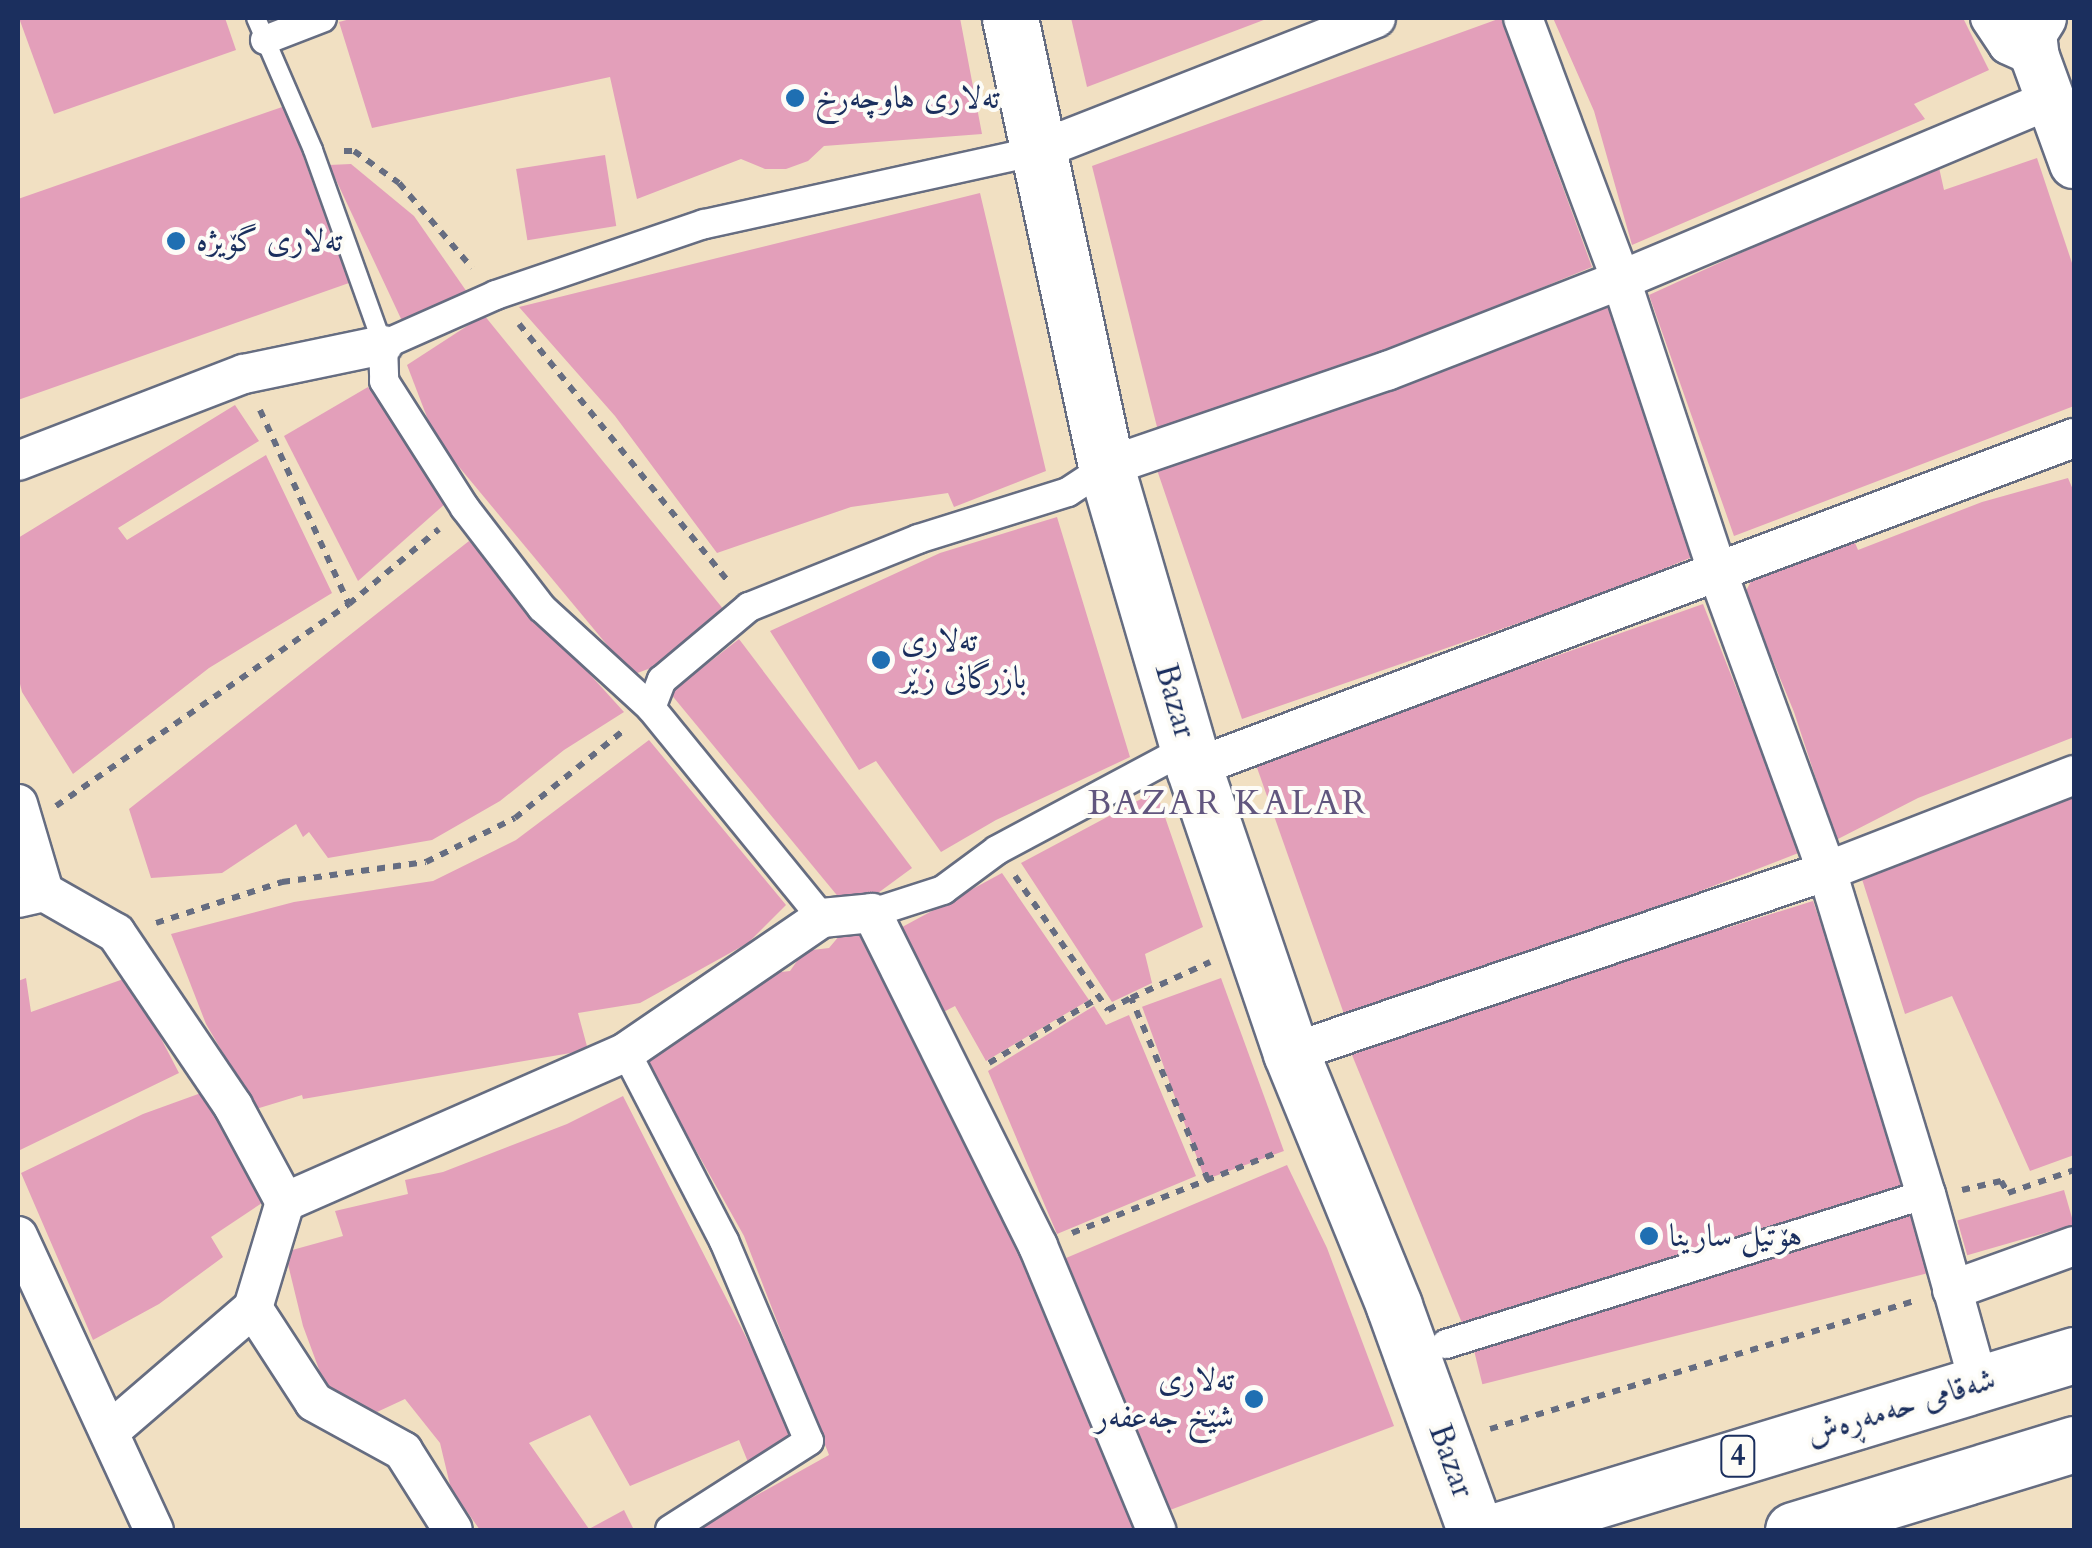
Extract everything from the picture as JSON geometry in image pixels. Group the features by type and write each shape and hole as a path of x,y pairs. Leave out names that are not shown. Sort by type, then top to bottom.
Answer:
{"main road":[{"name":"Bazar","path":"1010,18 1106,466 1191,758 1290,1052 1394,1306 1476,1530"},
{"name":"شەقامی حەمەڕەش","path":"1499,1530 2074,1356"},
{"path":"1794,1530 2074,1444"}],"street":[{"path":"260,29 322,18"},
{"path":"18,461 244,374 383,345 496,295 704,224 1037,151 1376,18"},
{"path":"1523,18 1621,280 1717,571 1827,871 1926,1194 1978,1384"},
{"path":"1990,18 2008,45 2043,58"},
{"path":"651,708 662,680 749,607 918,539 1068,492 1106,466 1387,371 1621,280 2043,58"},
{"path":"2043,58 2074,164"},
{"path":"383,345 384,381 464,508 542,608 651,708 822,918"},
{"path":"285,1202 626,1052 822,918 872,914 942,890 997,850 1191,758 1717,571 2074,438"},
{"path":"1290,1052 1827,871 2074,775"},
{"path":"22,815 31,895 116,933 234,1106 285,1202 253,1308 110,1430"},
{"path":"872,914 1038,1246 1156,1530"},
{"path":"626,1052 724,1241 809,1441 670,1530"},
{"path":"1446,1344 1926,1194"},
{"path":"18,1236 32,1306 110,1430 154,1530"},
{"path":"1952,1290 2074,1246"},
{"path":"253,1308 314,1402 403,1451 453,1530"}],"lane":[{"path":"260,29 313,150 383,345"}],"path":[{"path":"313,150 354,151 399,184 496,295 749,607"},
{"path":"244,374 350,604"},
{"path":"22,815 350,604 464,508"},
{"path":"116,933 282,882 426,862 515,818 651,708"},
{"path":"997,850 1108,1010 1225,954"},
{"path":"1060,958 1069,953"},
{"path":"956,1083 1100,997"},
{"path":"1132,998 1208,1180"},
{"path":"1038,1246 1292,1148"},
{"path":"1926,1194 2001,1181 2008,1193 2074,1170"},
{"path":"1488,1430 1952,1290"}],"building":[{"path":"19,18 225,18 236,50 54,114"},
{"name":"تەلاری هاوچەرخ","path":"354,18 960,18 982,134 824,146 808,161 786,169 765,169 741,159 637,199 610,77 372,128 339,22"},
{"path":"1071,18 1269,18 1087,87"},
{"path":"1501,18 1592,267 1391,350 1158,431 1092,166"},
{"path":"1553,18 1963,18 1989,70 1914,104 1925,119 1632,245 1594,111"},
{"name":"تەلاری گۆیژە","path":"285,106 349,283 18,400 18,199"},
{"path":"605,155 616,226 527,240 516,169"},
{"path":"2037,158 2074,269 2074,406 1734,536 1649,295 1938,163 1944,190"},
{"path":"351,164 414,216 467,292 403,323 329,165"},
{"path":"980,193 1046,471 954,507 948,493 851,507 717,553 615,416 519,307"},
{"path":"1617,304 1695,556 1602,594 1242,719 1155,464 1373,396"},
{"path":"484,315 724,610 659,665 632,675 435,438 407,365"},
{"path":"368,387 446,503 358,581 284,436"},
{"path":"235,405 259,441 118,528 127,540 266,455 332,593 209,668 73,774 22,692 18,676 18,538"},
{"path":"2068,478 2074,492 2074,737 1918,798 1836,840 1794,712 1745,593 1754,575 1853,538 1858,550 1982,502"},
{"path":"1057,517 1130,757 996,820 941,852 876,761 859,770 770,631 940,553"},
{"path":"469,541 624,712 564,750 500,801 432,840 328,858 309,832 303,837 296,824 222,873 151,878 129,809"},
{"path":"1703,604 1801,852 1677,900 1344,1014 1255,762"},
{"path":"739,639 912,868 863,904 845,905 670,693"},
{"path":"649,740 786,905 748,943 640,1003 578,1013 588,1050 303,1099 302,1095 256,1109 206,1024 171,934 294,902 433,881 516,840"},
{"path":"1156,791 1203,927 1145,954 1152,983 1112,1002 1021,863"},
{"path":"2074,794 2074,1155 2030,1171 1952,996 1905,1014 1861,876"},
{"path":"1002,873 1089,1000 986,1061 955,1006 930,1019 893,932"},
{"path":"1813,901 1911,1182 1462,1323 1352,1055 1494,1001"},
{"path":"865,927 1044,1303 1141,1530 694,1530 829,1455 744,1236 647,1063 763,974 790,971 804,951 829,948 840,935"},
{"path":"129,977 179,1073 18,1151 18,981 26,978 31,1012"},
{"path":"1221,978 1284,1151 1205,1180 1142,1007"},
{"path":"1094,1006 1106,1025 1129,1015 1196,1176 1057,1234 988,1071"},
{"path":"201,1093 265,1201 211,1237 223,1257 159,1304 93,1340 21,1173 143,1114"},
{"path":"623,1096 795,1433 748,1462 739,1440 630,1486 590,1415 529,1443 589,1529 624,1510 634,1530 480,1530 451,1489 440,1443 405,1399 377,1412 327,1391 303,1326 285,1252 343,1236 335,1211 408,1194 405,1180 443,1172 567,1124"},
{"path":"1287,1165 1327,1248 1394,1426 1170,1510 1066,1258"},
{"path":"2064,1190 2074,1225 1967,1255 1957,1221"},
{"path":"1921,1213 1936,1271 1482,1384 1468,1326"}],"place":[{"name":"تەلاری هاوچەرخ","path":"795,98"},
{"name":"تەلاری گۆیژە","path":"176,241"},
{"name":"تەلاری بازرگانی زێر","path":"881,660"},
{"name":"هۆتیل سارینا","path":"1649,1236"},
{"name":"تەلاری شێخ جەعفەر","path":"1254,1399"}],"district":[{"name":"BAZAR KALAR","path":"1228,803"}]}
